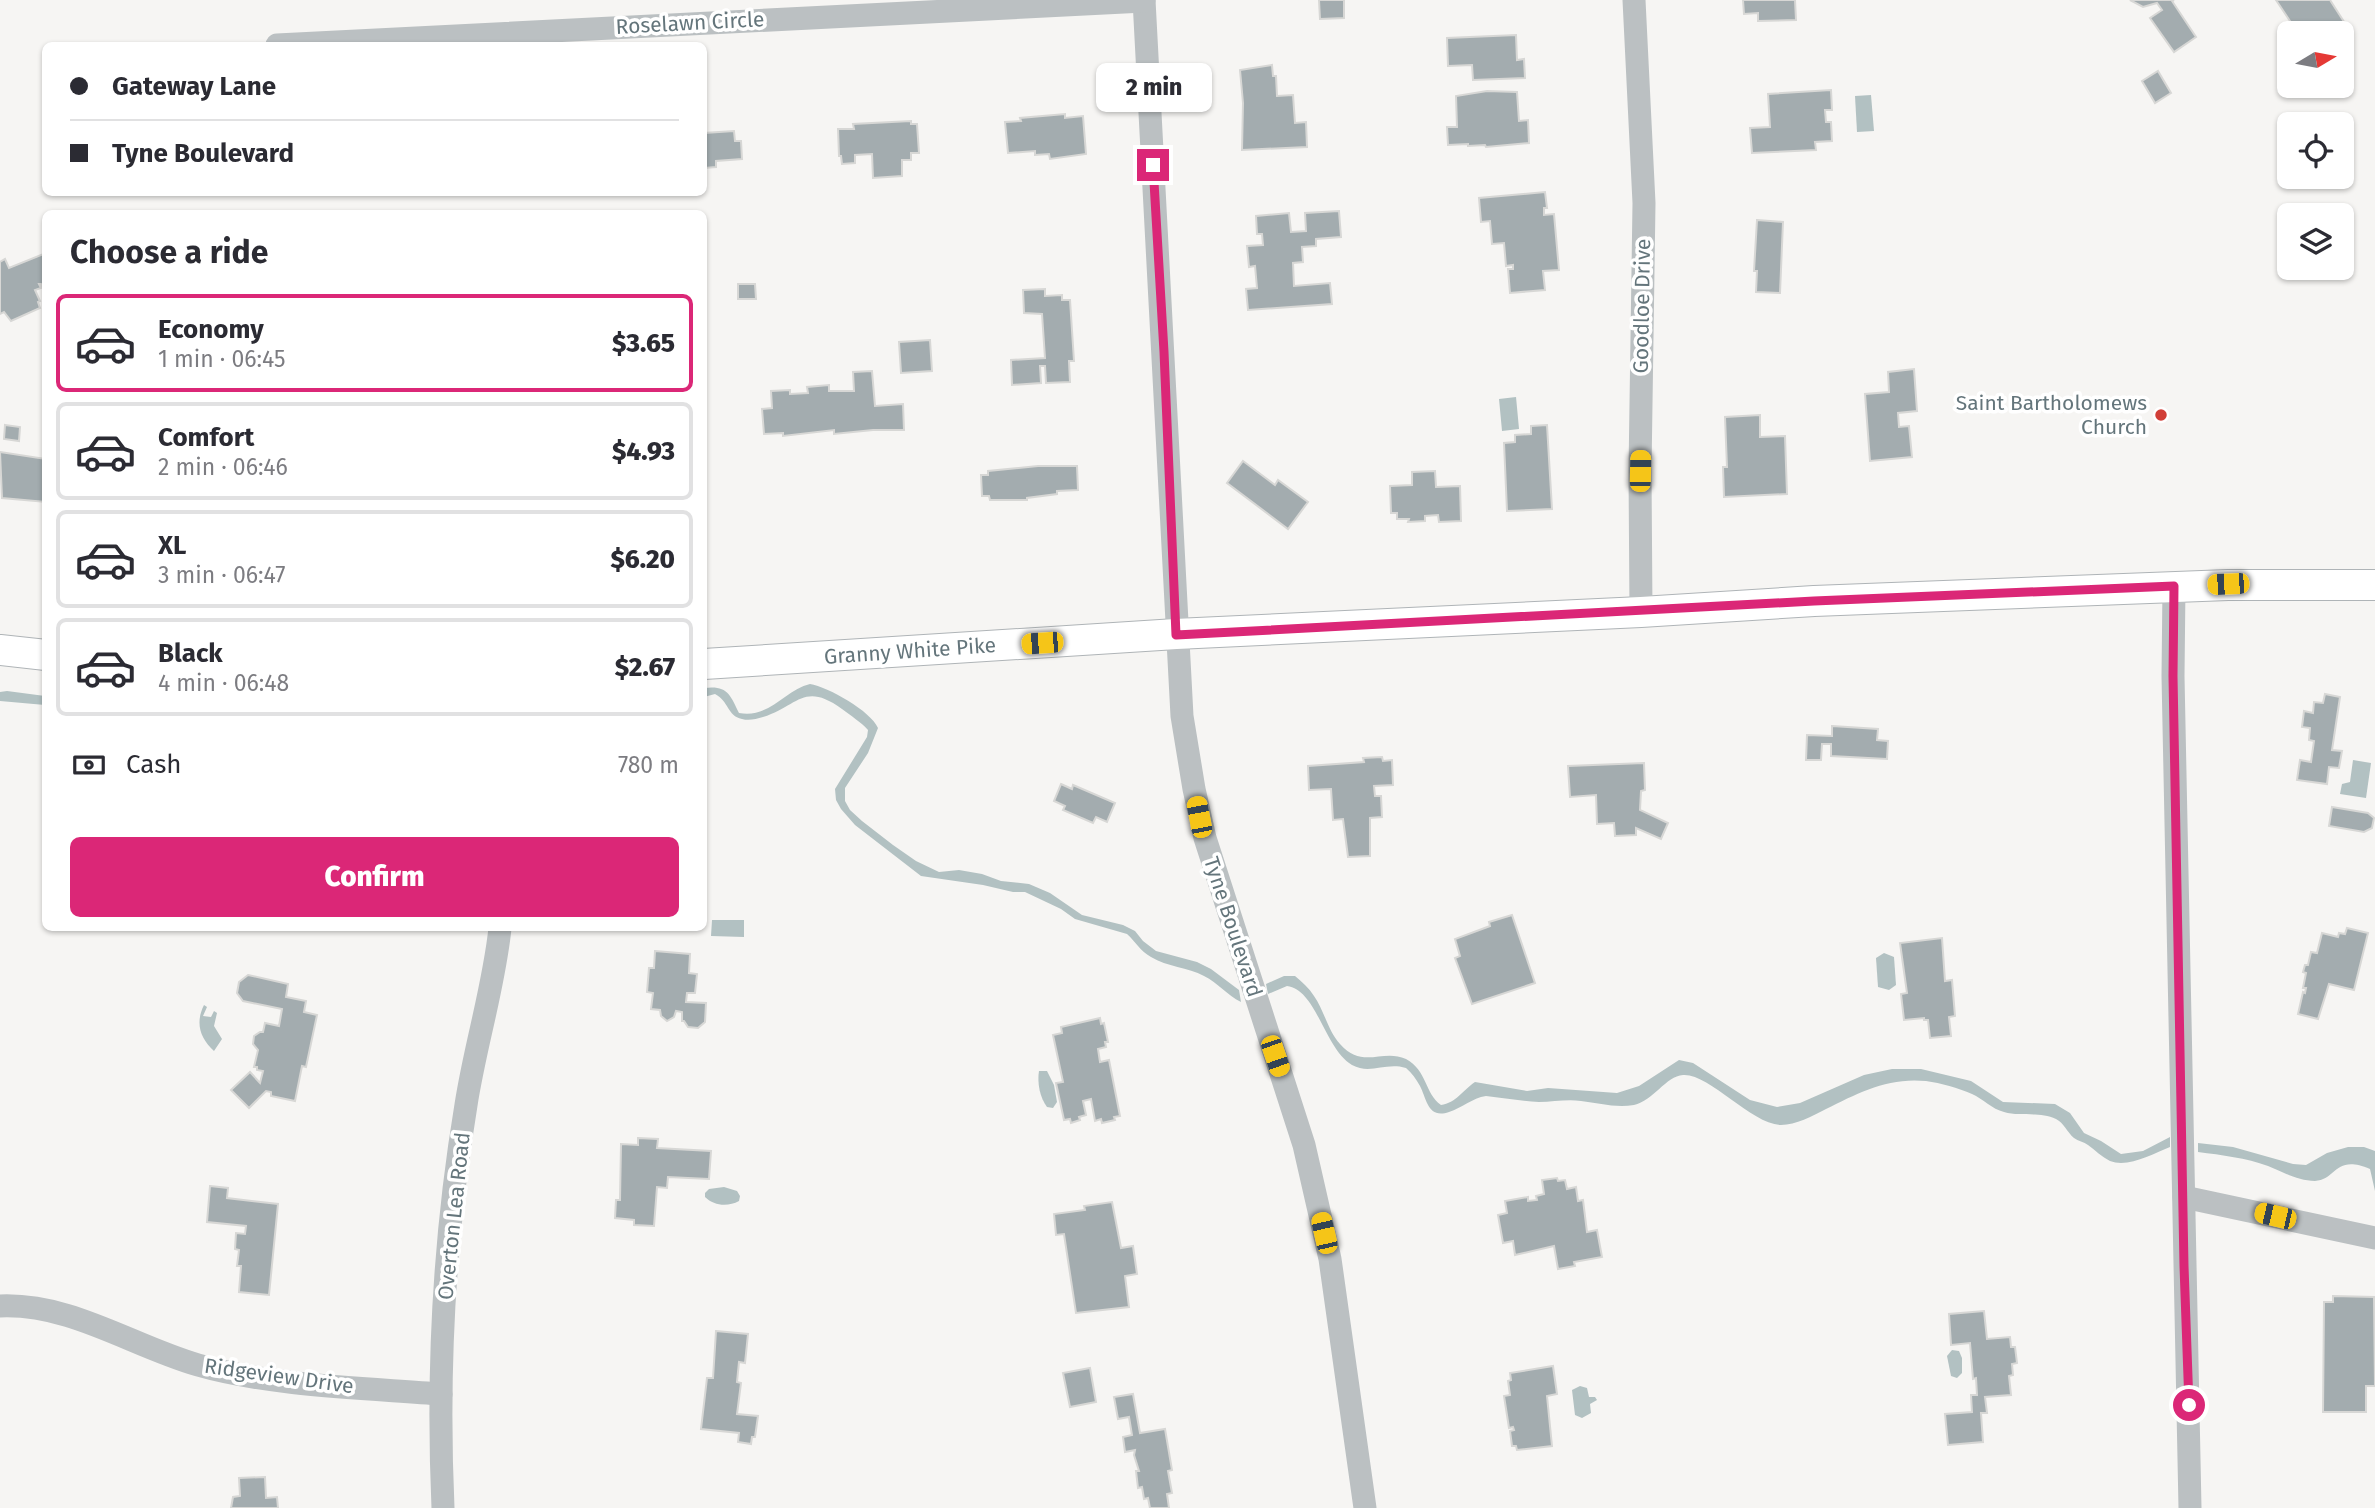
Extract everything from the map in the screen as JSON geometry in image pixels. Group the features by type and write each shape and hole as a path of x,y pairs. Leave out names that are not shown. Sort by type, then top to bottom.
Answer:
{"main road":[{"name":"Granny White Pike","path":"707,664 1176,635 1828,600 2174,586 2288,583 2375,585"},
{"path":"0,650 42,655"}],"street":[{"name":"Roselawn Circle","path":"335,42 1144,0"},
{"name":"Tyne Boulevard","path":"1144,0 1182,716 1199,817 1304,1145 1330,1259 1365,1508"},
{"name":"Goodloe Drive","path":"1634,0 1644,203 1641,612"},
{"path":"2174,586 2173,676 2190,1508"},
{"name":"Overton Lea Road","path":"443,1508 441,1394 447,1280 458,1156 499,931"},
{"path":"2184,1198 2375,1238"},
{"name":"Ridgeview Drive","path":"0,1306 32,1308 79,1319 181,1359 233,1372 337,1386 441,1394"}],"shaded area":[{"path":"1871,95 1874,131 1857,132 1855,96"},
{"path":"1516,397 1519,429 1502,431 1499,399"},
{"path":"810,684 827,690 848,701 874,721 878,728 868,753 845,788 845,801 862,821 893,845 916,861 939,872 959,870 1001,881 1029,884 1050,893 1082,915 1123,925 1135,931 1156,951 1197,962 1211,969 1239,990 1241,1002 1204,976 1151,957 1127,934 1075,919 1061,909 1025,892 921,876 855,825 836,800 835,789 867,737 868,730 829,701 810,696 801,698 763,717 747,720 733,715 723,700 715,694 707,696 707,688 723,690 730,696 739,713 750,714 768,708"},
{"path":"0,692 42,696 42,705 0,701"},
{"path":"2353,760 2371,763 2366,798 2340,794 2342,784 2350,782"},
{"path":"712,920 744,920 744,937 711,936"},
{"path":"1884,953 1894,957 1896,985 1889,990 1878,987 1876,958"},
{"path":"1284,976 1295,976 1310,990 1336,1039 1348,1052 1365,1057 1397,1056 1406,1059 1418,1069 1432,1095 1441,1105 1455,1099 1475,1082 1527,1091 1548,1088 1617,1093 1639,1086 1679,1060 1693,1063 1750,1100 1777,1107 1800,1103 1864,1075 1892,1069 1921,1069 1971,1081 2003,1102 2055,1104 2070,1113 2084,1133 2121,1154 2143,1151 2170,1137 2170,1147 2132,1161 2117,1163 2074,1138 2056,1119 2044,1115 2004,1112 1967,1092 1943,1084 1912,1080 1874,1088 1804,1120 1781,1125 1757,1116 1705,1082 1683,1075 1677,1076 1647,1099 1634,1105 1614,1106 1576,1100 1539,1102 1486,1096 1449,1112 1437,1113 1429,1107 1418,1083 1406,1068 1359,1068 1342,1057 1313,1008 1297,990 1287,986 1268,994 1266,984"},
{"path":"204,1005 207,1007 203,1016 211,1017 214,1011 217,1013 214,1026 222,1039 214,1051 200,1030"},
{"path":"1039,1071 1047,1071 1054,1085 1057,1102 1053,1108 1047,1107 1043,1099"},
{"path":"2198,1143 2233,1147 2293,1164 2306,1165 2327,1153 2348,1147 2364,1147 2375,1151 2375,1191 2370,1169 2358,1165 2349,1164 2322,1180 2309,1181 2251,1161 2198,1152"},
{"path":"724,1187 737,1191 739,1201 721,1205 705,1197 709,1189"},
{"path":"1952,1350 1959,1351 1962,1358 1962,1373 1957,1378 1951,1376 1947,1356"},
{"path":"1580,1386 1587,1388 1589,1397 1595,1397 1597,1400 1590,1404 1591,1413 1582,1418 1575,1415 1572,1390"}],"building":[{"path":"1319,0 1344,0 1344,18 1320,19"},
{"path":"1743,0 1795,0 1796,20 1758,21 1758,13 1744,14"},
{"path":"2130,0 2174,0 2172,1 2196,37 2174,52 2150,18 2162,10 2157,3 2143,7"},
{"path":"2276,0 2330,0 2344,21 2290,21"},
{"path":"1516,35 1517,60 1524,59 1525,78 1473,80 1472,65 1448,66 1447,38"},
{"path":"1272,65 1273,76 1276,76 1277,96 1293,95 1295,123 1306,122 1307,147 1242,150 1243,103 1240,70"},
{"path":"2158,71 2171,93 2155,103 2142,81"},
{"path":"1831,90 1832,110 1825,110 1826,122 1831,122 1832,141 1815,142 1816,150 1752,153 1750,128 1770,127 1768,94"},
{"path":"1487,91 1517,92 1519,121 1528,120 1529,143 1486,147 1448,145 1447,127 1457,127 1456,96"},
{"path":"1065,114 1065,118 1083,116 1086,154 1050,159 1049,154 1035,155 1035,151 1008,153 1005,122"},
{"path":"911,121 911,124 917,124 919,153 911,153 911,160 902,160 902,176 873,178 872,154 855,155 855,163 842,164 838,129 854,129 853,124"},
{"path":"734,131 735,141 741,141 742,159 716,161 716,167 707,168 707,133"},
{"path":"1545,192 1547,208 1544,208 1544,215 1554,214 1559,270 1543,271 1545,290 1510,293 1508,269 1513,269 1513,265 1506,266 1504,243 1492,244 1490,221 1481,222 1479,198"},
{"path":"1339,211 1341,237 1316,239 1316,246 1302,247 1303,262 1293,263 1294,286 1330,283 1332,304 1248,310 1246,289 1257,288 1255,266 1249,267 1247,246 1263,245 1262,234 1257,234 1256,216 1289,213 1291,232 1306,231 1305,213"},
{"path":"1757,220 1783,222 1780,293 1756,292 1757,271 1754,271"},
{"path":"42,255 42,286 39,284 41,288 35,290 40,308 11,321 4,312 0,314 0,262 5,259 9,268"},
{"path":"738,284 755,284 756,299 738,299"},
{"path":"1045,289 1045,296 1062,295 1062,300 1070,300 1074,361 1069,361 1070,382 1046,383 1045,366 1040,366 1041,383 1012,385 1011,360 1045,358 1042,314 1024,313 1023,290"},
{"path":"930,340 932,371 901,373 899,342"},
{"path":"1914,369 1917,411 1898,413 1899,427 1909,426 1912,457 1870,461 1865,394 1889,392 1888,372"},
{"path":"872,371 875,406 903,404 904,430 834,434 834,430 783,436 783,433 764,434 762,409 772,408 771,391 808,393 807,387 829,385 829,391 854,391 853,372"},
{"path":"1760,415 1760,437 1785,436 1787,494 1724,497 1723,467 1727,467 1725,417"},
{"path":"5,425 20,427 19,441 4,439"},
{"path":"1547,425 1552,509 1507,511 1504,443 1515,442 1515,435 1531,434 1531,426"},
{"path":"0,452 42,458 42,502 2,498"},
{"path":"1243,461 1275,485 1278,480 1308,502 1288,529 1227,483"},
{"path":"1038,466 1077,466 1078,490 1057,491 1057,494 1027,500 990,500 989,496 982,496 981,475 988,475 988,471"},
{"path":"1435,471 1436,487 1460,486 1461,521 1439,522 1438,515 1425,516 1425,521 1408,522 1409,519 1397,519 1397,513 1391,513 1390,486 1412,485 1412,472"},
{"path":"2325,694 2340,697 2332,750 2342,751 2339,768 2329,767 2327,784 2297,780 2300,760 2311,762 2314,741 2309,740 2310,728 2302,727 2304,711 2313,713 2314,702 2323,703"},
{"path":"1832,726 1878,729 1877,740 1888,741 1887,759 1831,756 1831,744 1822,744 1821,760 1806,760 1807,735 1832,736"},
{"path":"1382,757 1383,761 1392,760 1393,785 1374,786 1375,796 1381,796 1382,817 1370,818 1370,856 1348,857 1343,819 1333,820 1331,789 1309,790 1308,766 1364,762 1363,758"},
{"path":"1644,763 1645,790 1641,791 1640,810 1668,823 1661,839 1636,828 1636,835 1615,836 1614,823 1597,824 1596,795 1570,797 1568,766"},
{"path":"1061,784 1072,789 1073,785 1115,803 1107,822 1096,817 1093,823 1063,810 1065,806 1054,801"},
{"path":"2332,807 2368,813 2374,818 2372,828 2364,832 2329,826"},
{"path":"1512,915 1535,983 1472,1004 1455,958 1460,956 1455,939 1490,926 1489,922"},
{"path":"2347,928 2368,933 2354,990 2329,984 2318,1019 2298,1014 2306,988 2303,988 2306,973 2303,972 2311,952 2317,953 2322,933 2338,937 2339,933 2345,934"},
{"path":"1942,938 1945,981 1952,980 1955,1016 1949,1017 1951,1036 1930,1038 1928,1020 1904,1020 1901,994 1907,993 1900,943"},
{"path":"655,951 690,954 689,973 697,974 695,993 687,993 686,1002 706,1003 705,1022 698,1028 688,1027 682,1021 682,1012 676,1011 674,1017 667,1021 661,1016 660,1010 651,1009 653,993 647,992 649,968 654,968"},
{"path":"248,975 288,984 286,997 306,1001 304,1012 317,1015 306,1067 302,1066 295,1101 271,1096 271,1092 266,1091 249,1108 231,1090 250,1072 260,1083 263,1071 254,1067 258,1050 253,1044 254,1036 263,1032 265,1023 279,1026 282,1009 243,1001 237,993 239,982"},
{"path":"1100,1018 1101,1024 1104,1023 1108,1042 1105,1042 1106,1047 1098,1049 1100,1062 1109,1060 1120,1116 1102,1123 1101,1119 1095,1121 1091,1099 1083,1101 1086,1115 1071,1123 1070,1119 1064,1120 1056,1083 1063,1082 1053,1035 1062,1033 1061,1027"},
{"path":"638,1138 658,1139 657,1148 711,1151 709,1179 668,1177 667,1188 657,1187 654,1226 634,1225 634,1220 615,1218 616,1200 620,1200 621,1144 638,1145"},
{"path":"1557,1178 1558,1181 1565,1180 1567,1189 1576,1187 1578,1201 1583,1200 1587,1232 1597,1230 1602,1257 1574,1262 1575,1266 1558,1269 1554,1246 1515,1255 1513,1241 1503,1243 1498,1215 1507,1213 1505,1201 1528,1197 1528,1201 1537,1200 1536,1196 1544,1194 1542,1180"},
{"path":"210,1186 228,1188 227,1198 278,1204 269,1295 239,1292 241,1266 237,1266 239,1250 235,1249 236,1233 245,1234 246,1226 207,1222"},
{"path":"1112,1202 1121,1248 1133,1246 1137,1274 1125,1276 1129,1307 1076,1313 1064,1234 1056,1235 1054,1214 1085,1210 1084,1206"},
{"path":"2333,1296 2374,1297 2375,1386 2366,1386 2366,1412 2323,1412 2324,1302 2333,1302"},
{"path":"1984,1311 1987,1339 2010,1337 2011,1347 2015,1347 2017,1363 2012,1364 2013,1375 2009,1376 2011,1395 1985,1397 1987,1413 1981,1413 1983,1442 1948,1445 1945,1414 1972,1412 1971,1395 1977,1395 1970,1343 1951,1345 1949,1314"},
{"path":"716,1331 748,1334 745,1363 739,1362 737,1382 741,1383 737,1414 758,1416 755,1437 752,1437 751,1444 738,1442 739,1433 701,1429 707,1378 713,1378"},
{"path":"1553,1366 1557,1394 1547,1396 1552,1446 1517,1450 1516,1446 1512,1446 1510,1431 1514,1430 1513,1427 1509,1428 1504,1396 1510,1395 1510,1373"},
{"path":"1090,1368 1096,1402 1070,1407 1063,1373"},
{"path":"1133,1394 1140,1433 1165,1429 1172,1470 1168,1471 1172,1493 1167,1494 1169,1508 1150,1508 1148,1498 1144,1499 1142,1487 1138,1488 1136,1471 1139,1471 1135,1450 1125,1452 1123,1437 1132,1435 1129,1417 1118,1419 1114,1397"},
{"path":"265,1477 266,1498 277,1497 278,1508 231,1508 233,1497 240,1496 239,1478"}],"place":[{"name":"Saint Bartholomews Church","path":"2161,415"}],"route":[{"path":"1153,165 1176,635 1814,601 2174,586 2173,676 2189,1405"}]}
